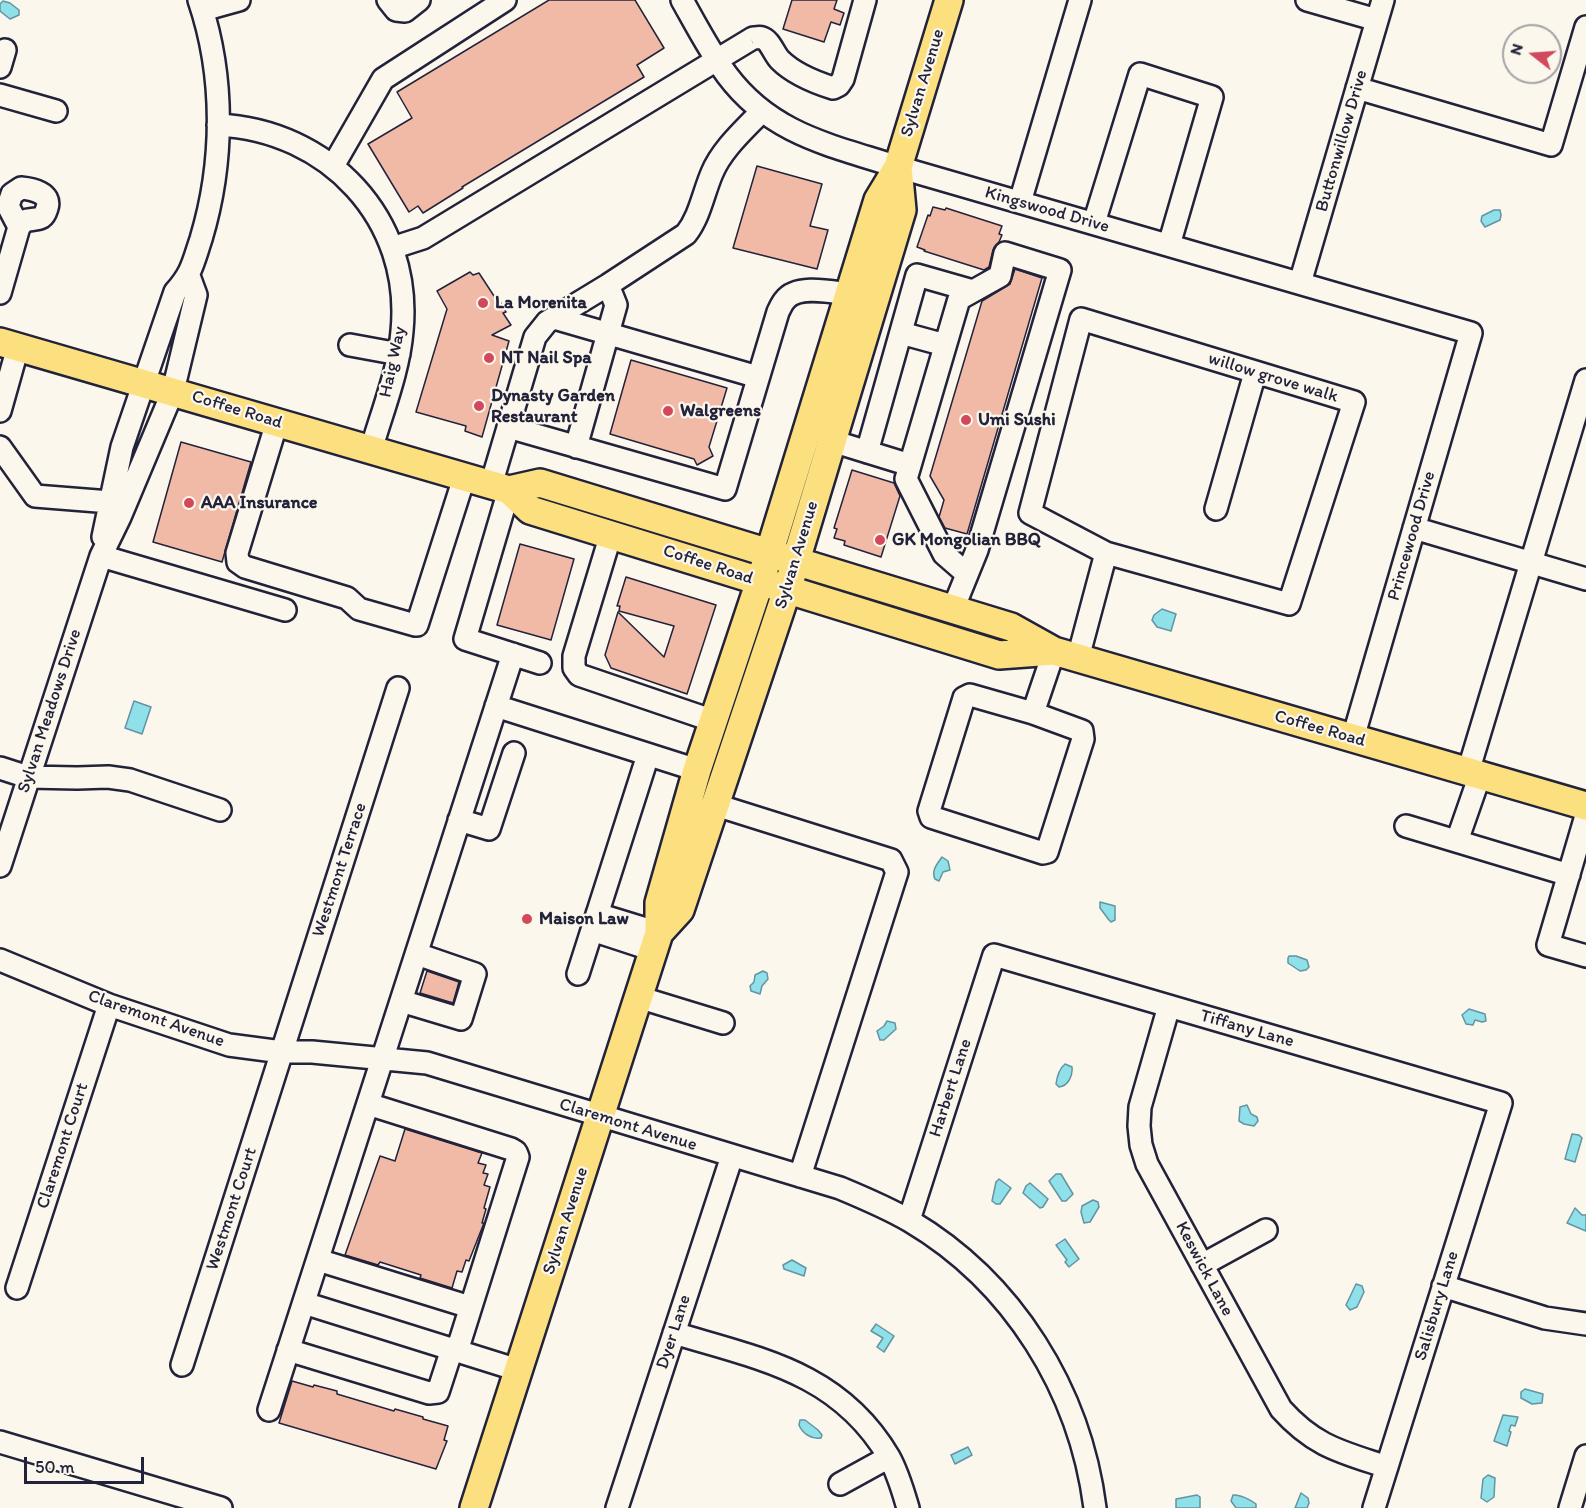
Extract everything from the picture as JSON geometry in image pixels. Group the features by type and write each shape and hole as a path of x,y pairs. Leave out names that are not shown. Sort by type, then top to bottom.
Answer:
{"main road":[{"name":"Sylvan Avenue","path":"474,1508 656,942 659,903 697,770 769,554 878,200 898,166 949,0"},
{"name":"Sylvan Avenue","path":"656,942 680,910 787,590 902,210 898,166"},
{"name":"Coffee Road","path":"9,344 464,478 500,487 540,483 1011,627 1066,654 1586,806"},
{"name":"Coffee Road","path":"500,487 530,510 999,655 1066,654"}],"street":[{"path":"201,5 239,0"},
{"path":"388,0 396,10 405,11 419,0"},
{"path":"333,166 382,79 505,0"},
{"name":"Kingswood Drive","path":"682,0 726,74 744,95 762,111 805,137 1471,333"},
{"path":"392,248 423,238 753,38 766,40 779,59 792,70 820,84 833,88 839,85 843,79 865,0"},
{"path":"1020,202 1080,0"},
{"path":"1307,0 1380,10"},
{"name":"Sylvan Meadows Drive","path":"101,556 122,447 176,292 189,276 206,223 213,189 218,125 217,86 211,45 201,5"},
{"name":"Buttonwillow Drive","path":"1300,283 1380,10"},
{"path":"1357,88 1551,145 1586,27"},
{"path":"1094,223 1140,74 1212,97 1169,245"},
{"path":"0,96 56,111"},
{"path":"540,663 465,639 500,487 508,427 535,337 547,322 686,234 694,223 712,172 725,151 762,111"},
{"name":"Haig Way","path":"218,125 263,131 291,141 333,166 369,204 382,226 392,248 400,279 403,305 402,332 399,354 370,450"},
{"path":"0,293 20,227"},
{"path":"953,609 977,550 1060,270 1005,253 1000,276 959,299 906,479 944,554 967,574"},
{"path":"867,452 917,275 973,291"},
{"name":"Sylvan Meadows Drive","path":"0,866 101,556 129,498 173,392 196,295 189,276"},
{"path":"576,447 616,305 608,285"},
{"path":"508,427 725,489 778,312 785,298 795,292 820,290 849,294"},
{"path":"554,318 758,377"},
{"path":"869,318 945,345"},
{"name":"willow grove walk","path":"1081,320 1354,402 1289,604 1106,553 1030,513 1081,320"},
{"name":"Princewood Drive","path":"1353,738 1471,333"},
{"path":"1,403 9,344"},
{"path":"350,345 399,354"},
{"path":"1216,509 1255,373"},
{"path":"1457,841 1532,562 1586,380"},
{"path":"277,422 237,553 238,562 245,567 347,598 359,609 417,625 464,478"},
{"path":"832,441 910,465"},
{"path":"0,447 35,496 110,502"},
{"path":"1414,528 1586,579"},
{"path":"611,534 574,656 574,668 579,675 714,721"},
{"path":"1033,713 1066,654 1106,553"},
{"path":"101,556 285,610"},
{"path":"269,1410 513,654"},
{"name":"Westmont Terrace","path":"282,1052 398,688"},
{"path":"970,695 1033,713 1082,731 1083,739 1047,852 1043,853 932,817 929,811 964,698 970,695"},
{"path":"496,706 697,770"},
{"path":"459,820 489,829 514,753"},
{"path":"578,975 648,755"},
{"path":"0,768 28,777 108,777 130,780 220,810"},
{"path":"716,806 891,860 897,872 800,1176"},
{"path":"1586,816 1548,945 1586,956"},
{"path":"1406,826 1569,875"},
{"path":"595,922 656,942"},
{"path":"401,1001 460,1019 472,985 475,974 417,954"},
{"name":"Tiffany Lane","path":"994,955 1501,1103"},
{"name":"Harbert Lane","path":"909,1220 994,955"},
{"name":"Claremont Avenue","path":"0,960 109,1005 229,1045 282,1052 428,1063 840,1188 877,1203 909,1220 953,1251 981,1275 1012,1309 1032,1336 1050,1367 1083,1445 1095,1508"},
{"path":"638,997 723,1023"},
{"name":"Claremont Court","path":"17,1288 109,1005"},
{"name":"Keswick Lane","path":"1169,1006 1140,1107 1141,1145 1147,1164 1281,1409 1297,1426 1330,1448 1387,1467"},
{"name":"Westmont Court","path":"182,1365 282,1052"},
{"name":"Salisbury Lane","path":"1374,1508 1501,1103"},
{"path":"288,1350 429,1394 438,1392 471,1307 518,1157 516,1152 368,1104"},
{"name":"Dyer Lane","path":"617,1508 732,1156"},
{"path":"1202,1264 1266,1230"},
{"path":"318,1260 471,1307"},
{"path":"1443,1286 1545,1318 1586,1324"},
{"path":"304,1303 518,1370"},
{"path":"674,1333 784,1367 813,1380 831,1392 869,1428 889,1457 898,1476 908,1508"},
{"path":"0,1442 221,1508"},
{"path":"1570,1508 1586,1456"},
{"path":"840,1484 889,1457"}],"water":[{"path":"3,1 19,10 19,15 10,19 0,11 0,4"},
{"path":"1494,210 1500,210 1500,220 1485,227 1481,221 1482,216"},
{"path":"1162,609 1176,614 1171,631 1157,627 1152,620 1154,615"},
{"path":"134,701 151,707 142,734 125,728"},
{"path":"942,857 948,861 950,870 943,872 939,881 935,879 934,873"},
{"path":"1100,902 1115,906 1115,920 1111,922 1109,920 1100,908"},
{"path":"1289,956 1307,960 1309,967 1300,971 1288,963"},
{"path":"763,971 767,973 768,979 762,986 760,994 751,991 750,986 754,982 755,975"},
{"path":"1469,1009 1485,1014 1486,1021 1475,1020 1473,1025 1466,1024 1462,1015"},
{"path":"887,1021 895,1023 896,1029 884,1040 880,1040 877,1031"},
{"path":"1065,1064 1072,1067 1072,1074 1067,1083 1059,1087 1056,1084 1057,1078"},
{"path":"1247,1105 1251,1114 1257,1117 1258,1121 1254,1126 1239,1121 1240,1107"},
{"path":"1572,1134 1582,1138 1575,1162 1565,1159"},
{"path":"1056,1174 1061,1174 1073,1194 1066,1201 1062,1201 1049,1181"},
{"path":"999,1179 1011,1188 1000,1204 996,1204 992,1201 996,1182"},
{"path":"1030,1183 1048,1199 1043,1207 1040,1208 1023,1193"},
{"path":"1093,1200 1098,1202 1099,1207 1090,1222 1084,1223 1082,1206"},
{"path":"1575,1208 1582,1215 1586,1215 1586,1231 1567,1223"},
{"path":"1065,1239 1079,1259 1069,1267 1065,1262 1067,1260 1056,1245"},
{"path":"792,1260 806,1268 804,1276 784,1269 783,1265"},
{"path":"1356,1284 1362,1286 1364,1292 1357,1307 1350,1310 1346,1305"},
{"path":"876,1324 894,1336 884,1352 877,1347 883,1338 871,1331"},
{"path":"1525,1389 1543,1394 1542,1403 1532,1404 1521,1398 1521,1392"},
{"path":"1503,1415 1518,1417 1515,1426 1511,1425 1507,1446 1494,1441"},
{"path":"800,1420 805,1420 818,1430 822,1435 821,1438 814,1438 805,1433 800,1428"},
{"path":"968,1447 972,1455 955,1464 951,1455"},
{"path":"1488,1475 1495,1478 1494,1497 1487,1502 1481,1498 1483,1479"},
{"path":"1301,1493 1308,1498 1307,1508 1295,1508"},
{"path":"1197,1495 1200,1497 1200,1508 1176,1508 1176,1499"},
{"path":"1233,1495 1242,1496 1251,1501 1256,1504 1256,1508 1236,1508 1231,1501"}],"building":[{"path":"549,0 635,0 664,48 637,65 644,77 423,213 418,206 409,212 368,144 412,118 397,92"},
{"path":"792,0 837,0 834,9 844,13 840,25 831,22 824,42 783,29"},
{"path":"757,166 822,184 810,226 828,230 817,269 733,248"},
{"path":"933,207 945,210 946,208 1002,226 999,234 1002,235 993,250 989,267 984,270 917,247"},
{"path":"1015,269 1042,278 967,534 945,528 939,517 944,500 930,476 982,301 1010,284"},
{"path":"470,272 473,275 479,273 494,296 496,295 511,325 492,335 509,341 482,437 465,431 466,426 416,412 447,309 437,291"},
{"name":"Walgreens","path":"631,360 727,388 709,447 713,456 697,465 694,459 610,434"},
{"path":"181,442 251,462 222,562 153,542"},
{"path":"852,470 894,483 900,496 881,557 844,545 845,541 834,538 837,529 834,528"},
{"path":"520,544 574,559 551,640 497,625"},
{"path":"626,577 716,605 687,694 611,668 605,655 618,612 664,657 674,626 619,611 620,606 617,606"},
{"path":"427,971 459,982 453,1003 420,993"},
{"path":"405,1129 482,1153 478,1163 486,1165 483,1173 488,1174 484,1185 490,1187 484,1208 486,1209 482,1223 484,1223 469,1261 466,1260 462,1272 457,1271 452,1288 380,1262 378,1265 345,1255 380,1156 395,1161"},
{"path":"292,1381 337,1391 337,1394 448,1426 444,1440 447,1441 436,1469 279,1423"}],"place":[{"name":"La Morenita","path":"483,303"},
{"name":"NT Nail Spa","path":"489,358"},
{"name":"Dynasty Garden Restaurant","path":"479,406"},
{"name":"Walgreens","path":"668,411"},
{"name":"Umi Sushi","path":"966,420"},
{"name":"AAA Insurance","path":"189,503"},
{"name":"GK Mongolian BBQ","path":"880,540"},
{"name":"Maison Law","path":"527,919"}]}
